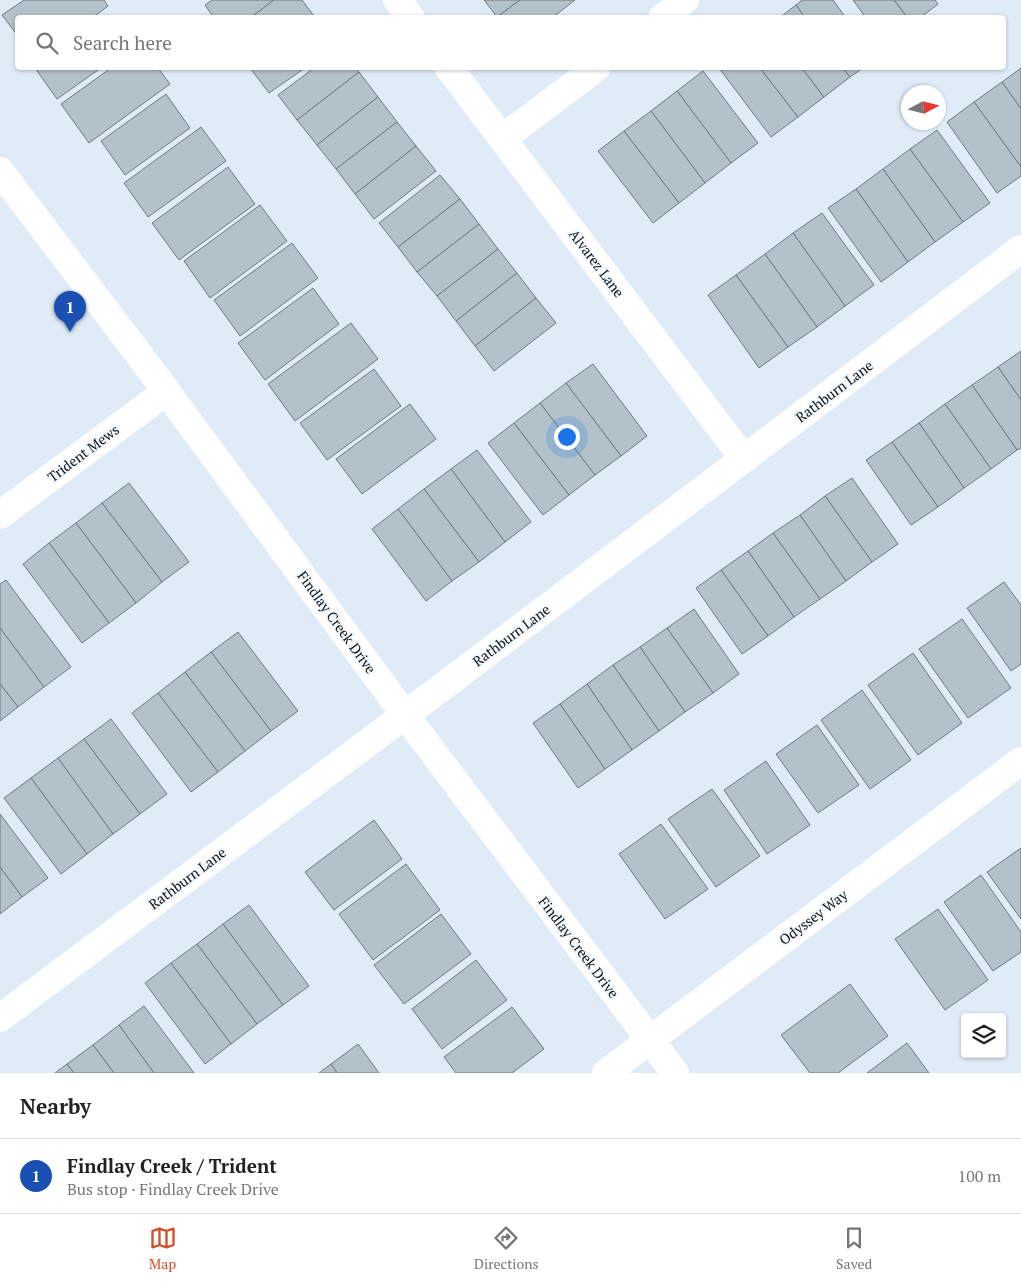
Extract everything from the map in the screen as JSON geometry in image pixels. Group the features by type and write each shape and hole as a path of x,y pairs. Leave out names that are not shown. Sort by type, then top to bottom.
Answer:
{"street":[{"path":"397,0 409,15"},
{"path":"666,15 685,0"},
{"name":"Alvarez Lane","path":"451,70 744,459"},
{"path":"503,138 593,70"},
{"name":"Findlay Creek Drive","path":"0,171 167,391 405,715 675,1073"},
{"name":"Rathburn Lane","path":"0,1018 405,715 1021,249"},
{"name":"Trident Mews","path":"0,515 167,391"},
{"name":"Odyssey Way","path":"606,1073 1021,761"}],"building":[{"path":"24,0 104,0 108,6 96,15 15,15 15,32 2,15"},
{"path":"212,0 274,0 254,15 212,15 205,5"},
{"path":"274,0 302,0 313,15 254,15"},
{"path":"484,0 520,0 500,15 495,15"},
{"path":"520,0 575,0 556,15 500,15"},
{"path":"802,0 833,0 844,15 803,15 796,5"},
{"path":"853,0 894,0 906,15 864,15"},
{"path":"894,0 935,0 938,4 924,15 906,15"},
{"path":"796,5 803,15 783,15"},
{"path":"1021,68 1021,109 1002,82"},
{"path":"36,70 98,70 57,99"},
{"path":"108,70 160,70 170,84 89,143 61,104"},
{"path":"252,70 302,70 269,93"},
{"path":"311,70 357,70 359,72 297,120 278,95"},
{"path":"721,70 762,70 798,117 771,137"},
{"path":"762,70 804,70 824,97 798,117"},
{"path":"804,70 845,70 850,77 824,97"},
{"path":"845,70 860,70 850,77"},
{"path":"703,71 758,143 731,163 677,91"},
{"path":"359,72 378,97 317,145 297,120"},
{"path":"1002,82 1021,109 1021,167 974,102"},
{"path":"677,91 731,163 705,183 651,111"},
{"path":"166,94 190,128 125,175 101,141"},
{"path":"378,97 397,122 336,169 317,145"},
{"path":"974,102 1021,167 1021,176 997,193 947,122"},
{"path":"651,111 705,183 679,203 624,131"},
{"path":"397,122 416,146 355,194 336,169"},
{"path":"201,127 226,161 148,217 124,183"},
{"path":"937,130 990,203 963,222 910,149"},
{"path":"624,131 679,203 653,223 598,151"},
{"path":"416,146 436,171 374,219 355,194"},
{"path":"910,149 963,222 935,242 883,169"},
{"path":"228,167 255,204 179,260 152,223"},
{"path":"883,169 935,242 908,262 856,189"},
{"path":"440,175 460,199 398,247 379,223"},
{"path":"856,189 908,262 881,282 828,208"},
{"path":"460,199 479,224 417,272 398,247"},
{"path":"260,205 287,241 210,298 184,261"},
{"path":"822,213 874,285 845,306 793,233"},
{"path":"479,224 498,249 437,296 417,272"},
{"path":"793,233 845,306 817,327 765,254"},
{"path":"292,243 318,278 240,336 214,300"},
{"path":"498,249 517,273 456,321 437,296"},
{"path":"765,254 817,327 788,347 736,275"},
{"path":"517,273 536,298 475,346 456,321"},
{"path":"736,275 788,347 759,368 708,295"},
{"path":"313,288 339,324 265,380 238,343"},
{"path":"536,298 556,323 494,371 475,346"},
{"path":"351,323 378,359 295,421 268,384"},
{"path":"1021,351 1021,400 998,367"},
{"path":"593,364 647,436 621,456 566,383"},
{"path":"998,367 1021,400 1021,448 1017,450 972,385"},
{"path":"374,369 401,406 327,460 300,423"},
{"path":"566,383 621,456 595,475 540,403"},
{"path":"972,385 1017,450 991,469 945,404"},
{"path":"540,403 595,475 569,495 514,423"},
{"path":"410,404 436,439 362,494 336,459"},
{"path":"945,404 991,469 964,488 919,423"},
{"path":"514,423 569,495 543,515 488,443"},
{"path":"919,423 964,488 938,507 892,442"},
{"path":"892,442 938,507 911,525 866,460"},
{"path":"477,450 531,522 505,542 451,469"},
{"path":"451,469 505,542 479,562 424,489"},
{"path":"852,478 898,544 872,562 825,496"},
{"path":"129,483 189,562 162,582 102,503"},
{"path":"424,489 479,562 452,581 398,509"},
{"path":"825,496 872,562 846,581 800,515"},
{"path":"102,503 162,582 136,603 76,523"},
{"path":"398,509 452,581 426,601 372,529"},
{"path":"800,515 846,581 820,599 773,533"},
{"path":"76,523 136,603 109,623 49,543"},
{"path":"773,533 820,599 794,617 748,551"},
{"path":"49,543 109,623 82,643 23,564"},
{"path":"748,551 794,617 768,636 721,570"},
{"path":"721,570 768,636 742,654 696,588"},
{"path":"6,580 71,667 44,687 0,628 0,584"},
{"path":"1004,582 1021,605 1021,664 1011,671 967,608"},
{"path":"694,609 739,674 713,693 667,628"},
{"path":"962,619 1011,688 968,718 919,649"},
{"path":"0,628 44,687 18,707 0,684"},
{"path":"667,628 713,693 685,712 640,647"},
{"path":"238,632 298,711 271,731 211,652"},
{"path":"640,647 685,712 659,731 613,665"},
{"path":"211,652 271,731 245,751 185,672"},
{"path":"913,653 962,723 918,755 868,685"},
{"path":"613,665 659,731 632,750 587,684"},
{"path":"185,672 245,751 218,772 158,693"},
{"path":"0,684 18,707 0,721"},
{"path":"587,684 632,750 605,769 560,704"},
{"path":"862,690 911,760 870,789 821,720"},
{"path":"158,693 218,772 191,792 132,713"},
{"path":"560,704 605,769 578,788 533,723"},
{"path":"111,719 167,794 140,814 84,739"},
{"path":"817,725 859,785 818,813 776,754"},
{"path":"84,739 140,814 113,834 58,758"},
{"path":"58,758 113,834 87,854 31,778"},
{"path":"766,761 810,825 767,854 724,790"},
{"path":"31,778 87,854 61,874 4,798"},
{"path":"712,789 760,856 716,887 668,819"},
{"path":"0,814 48,878 22,897 0,867"},
{"path":"374,820 402,859 334,910 305,872"},
{"path":"661,824 708,889 665,919 619,854"},
{"path":"1021,848 1021,919 987,872"},
{"path":"406,864 440,910 373,960 339,914"},
{"path":"0,867 22,897 0,914"},
{"path":"981,875 1021,932 1021,952 993,971 944,902"},
{"path":"249,905 309,986 283,1005 223,924"},
{"path":"938,909 988,980 945,1010 895,939"},
{"path":"441,914 471,954 404,1004 374,965"},
{"path":"223,924 283,1005 257,1024 197,944"},
{"path":"197,944 257,1024 231,1044 171,963"},
{"path":"476,960 507,1000 442,1049 412,1009"},
{"path":"171,963 231,1044 205,1064 145,983"},
{"path":"850,984 888,1036 838,1073 810,1073 781,1035"},
{"path":"144,1006 194,1073 154,1073 119,1025"},
{"path":"512,1007 544,1049 512,1073 456,1073 444,1057"},
{"path":"119,1025 154,1073 114,1073 93,1045"},
{"path":"907,1043 929,1073 867,1073"},
{"path":"358,1044 379,1073 337,1073 331,1064"},
{"path":"93,1045 114,1073 74,1073 67,1064"},
{"path":"67,1064 74,1073 55,1073"},
{"path":"331,1064 337,1073 319,1073"}],"place":[{"name":"Findlay Creek / Trident","path":"70,332"}]}
